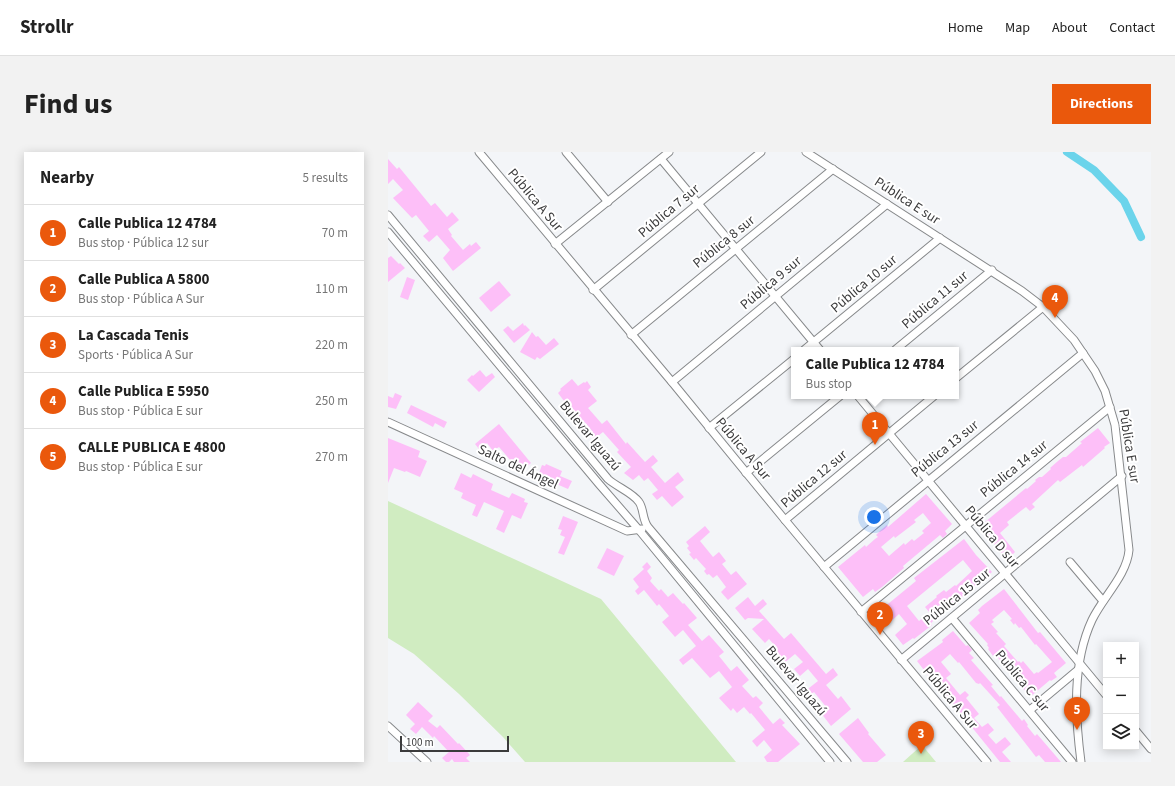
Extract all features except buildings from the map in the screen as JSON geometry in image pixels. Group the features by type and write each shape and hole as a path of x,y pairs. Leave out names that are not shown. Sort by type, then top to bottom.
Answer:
{"street":[{"path":"555,244 669,152"},
{"name":"Pública 7 sur","path":"593,290 761,152"},
{"name":"Pública E sur","path":"806,152 992,270 1044,306 1064,328 1083,353 1101,384 1115,425 1122,476 1129,550 1128,559 1124,569 1102,601 1092,620 1079,666 1077,730 1081,762"},
{"name":"Pública A Sur","path":"481,153 593,290 672,382 986,762"},
{"path":"570,154 608,202"},
{"path":"660,159 817,347"},
{"name":"Pública 8 sur","path":"631,335 833,169"},
{"name":"Pública 9 sur","path":"672,382 887,204"},
{"name":"Bulevar Iguazú","path":"388,215 608,478 615,485 631,494 640,503 645,522 648,527 847,762"},
{"name":"Bulevar Iguazú","path":"388,232 639,530 830,762"},
{"name":"Pública 10 sur","path":"808,347 940,238"},
{"path":"405,252 413,244"},
{"name":"Pública 11 sur","path":"899,347 992,270"},
{"path":"959,376 1044,306"},
{"name":"Pública 13 sur","path":"824,567 1083,353"},
{"path":"709,428 791,360"},
{"path":"509,376 517,369"},
{"path":"746,473 836,399"},
{"name":"Pública D sur","path":"861,399 1006,573 1079,666 1103,692"},
{"name":"Pública 12 sur","path":"785,520 930,399"},
{"name":"Pública 14 sur","path":"861,612 1110,407"},
{"name":"Salto del Ángel","path":"388,422 627,531 639,530"},
{"name":"Pública 15 sur","path":"901,660 1122,476"},
{"path":"607,493 611,487 615,485"},
{"path":"639,530 648,527"},
{"path":"1070,562 1102,601"},
{"name":"Publica C sur","path":"952,618 1072,762"},
{"path":"747,661 755,654"},
{"path":"1030,710 1079,666"},
{"path":"388,726 427,762"},
{"path":"1139,735 1151,749"}],"green space":[{"path":"388,501 601,599 736,762 525,762 503,737 459,694 414,654 388,638"},
{"path":"922,745 936,762 903,762"}],"waterway":[{"path":"1067,152 1094,170 1124,201 1141,237"}],"place":[{"name":"Calle Publica E 5950","path":"1055,318"},
{"name":"Calle Publica 12 4784","path":"875,445"},
{"name":"Calle Publica A 5800","path":"880,635"},
{"name":"CALLE PUBLICA E 4800","path":"1077,730"},
{"name":"La Cascada Tenis","path":"921,754"}]}
